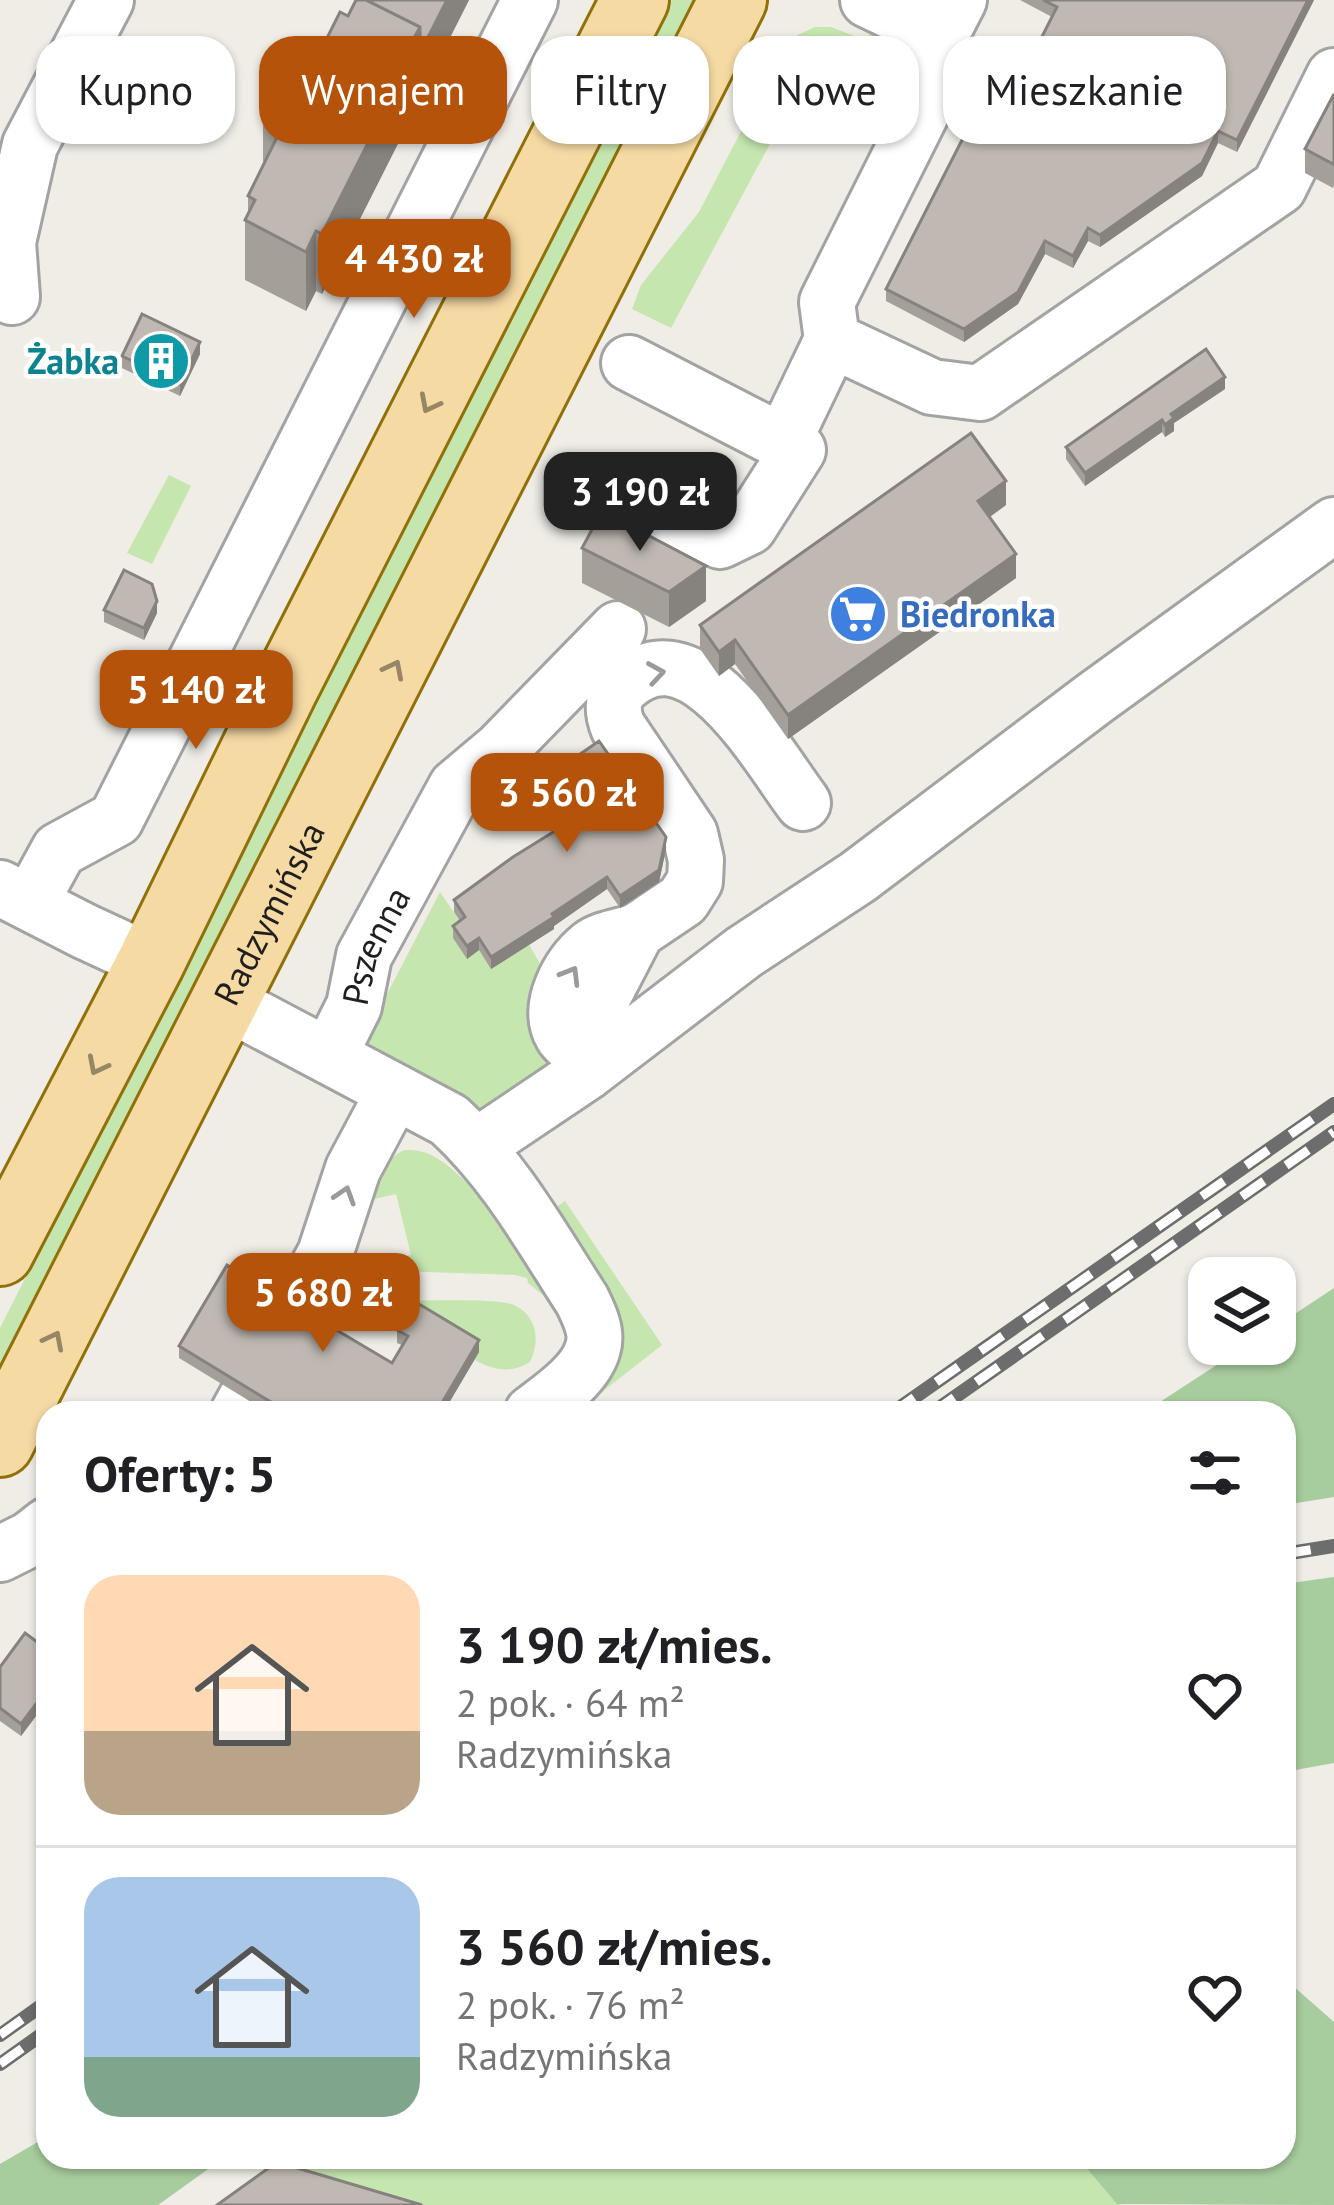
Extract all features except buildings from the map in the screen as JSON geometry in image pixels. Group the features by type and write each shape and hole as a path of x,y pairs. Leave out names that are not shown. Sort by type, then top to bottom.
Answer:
{"main road":[{"name":"Radzymińska","path":"0,1443 733,0"},
{"path":"0,1252 151,962 629,2"}],"street":[{"path":"12,297 8,242 30,145 106,0"},
{"path":"151,962 15,896 59,850 116,819 530,0"},
{"path":"783,442 832,340 827,302 934,88 950,18 868,0"},
{"path":"832,340 932,387 980,393 1279,187 1334,76"},
{"path":"611,484 720,541 749,527 798,450 629,364"},
{"path":"477,1146 581,1060 858,877 1334,525"},
{"name":"Pszenna","path":"329,1056 354,1006 364,956 456,787 500,750 618,629"},
{"path":"581,1060 638,932 683,900 695,880 697,860 690,834 612,714 616,694 643,672 664,668 688,672 707,683 729,704 803,803"},
{"path":"226,1002 449,1120 502,1177 592,1321 594,1348 564,1388 547,1401"},
{"path":"245,1401 325,1255 353,1169 394,1092"},
{"path":"0,1554 36,1535"}],"green space":[{"path":"672,0 698,0 680,36 654,36"},
{"path":"815,27 831,27 855,36 797,36"},
{"path":"599,144 625,144 0,1380 0,1328"},
{"path":"734,144 770,144 671,328 632,309 641,285 699,212"},
{"path":"169,475 191,486 152,564 127,553"},
{"path":"440,892 465,929 466,958 479,950 491,968 528,943 546,974 551,1062 545,1080 483,1119 357,1052"},
{"path":"405,1150 433,1156 469,1186 506,1230 568,1320 562,1323 548,1299 527,1278 394,1271 388,1261 411,1255 396,1194 368,1196 382,1169"},
{"path":"565,1201 662,1345 590,1401 583,1401 543,1216"},
{"path":"1334,1288 1334,1497 1296,1503 1296,1401 1161,1401 1217,1365 1296,1365 1296,1313"},
{"path":"393,1303 514,1305 528,1316 535,1330 530,1362 509,1369 475,1360 478,1352 395,1308"},
{"path":"1334,1577 1334,1763 1296,1770 1296,1582"},
{"path":"1296,1989 1334,2022 1334,2205 1117,2204 1087,2169 1296,2169"},
{"path":"36,2143 36,2169 208,2169 158,2205 0,2205 0,2164"},
{"path":"274,2169 1087,2169 1117,2204 1124,2205 393,2205"}],"railway":[{"path":"909,1401 1334,1104"},
{"path":"949,1401 1334,1132"},
{"path":"1296,1552 1334,1546"},
{"path":"0,2035 36,2010"},
{"path":"0,2064 36,2038"}],"place":[{"name":"Żabka","path":"161,361"},
{"name":"Biedronka","path":"858,614"}]}
